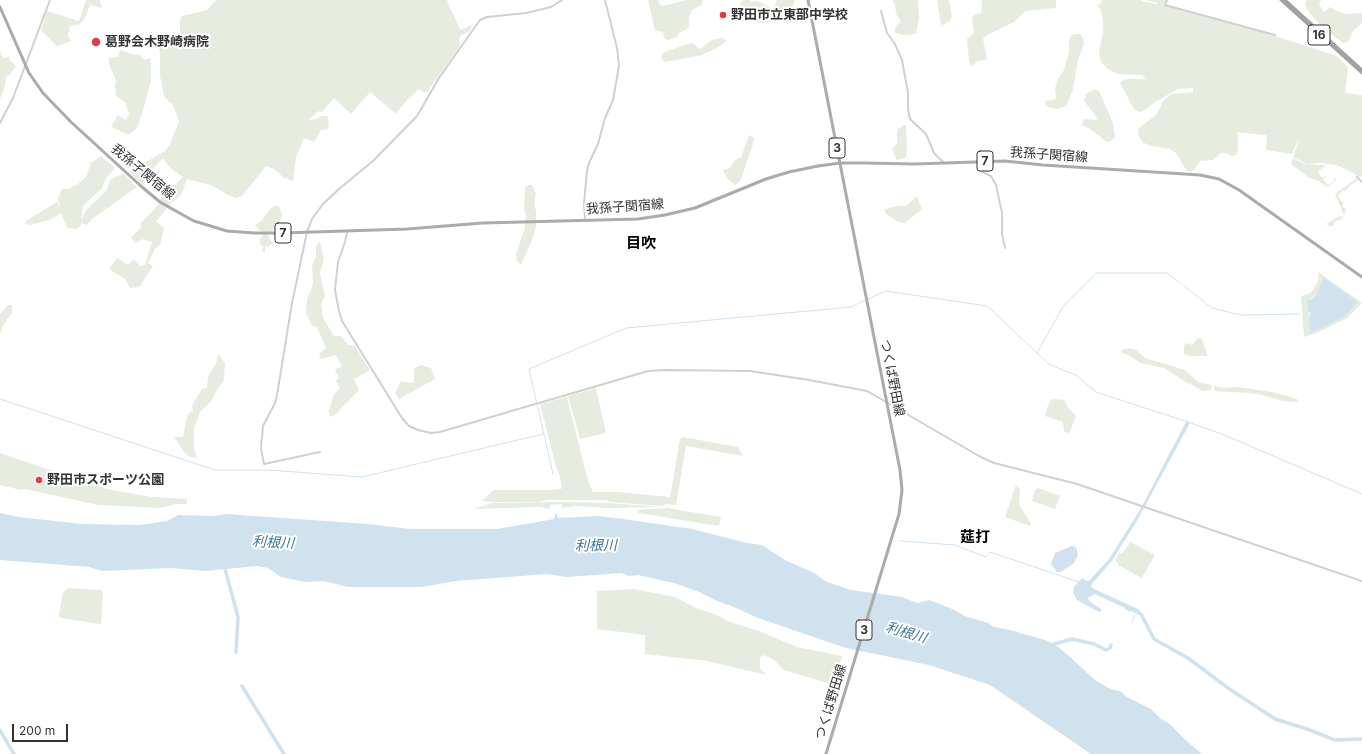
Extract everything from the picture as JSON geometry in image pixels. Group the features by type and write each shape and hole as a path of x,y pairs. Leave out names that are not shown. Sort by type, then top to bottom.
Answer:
{"highway":[{"name":"16","path":"1281,0 1360,68"},
{"name":"16","path":"1285,0 1360,68 1362,73"}],"main road":[{"name":"つくば野田線","path":"808,0 886,400 902,490 899,514 826,754"},
{"name":"我孫子関宿線","path":"0,7 25,67 39,88 71,122 142,187 168,207 202,224 227,230 254,233 307,232 483,223 638,219 688,211 748,186 778,175 804,168 840,163 944,163 977,161 1012,162 1200,175 1214,178 1240,190 1362,277"}],"street":[{"path":"0,124 13,98 50,0"},
{"path":"320,452 264,464 261,448 263,426 275,403 277,395 292,303 307,232 314,215 339,189 373,162 417,116 434,86 480,20 487,17 526,14 551,7 562,0"},
{"path":"585,220 584,203 586,171 613,100 619,66 618,48 606,0"},
{"path":"1167,0 1164,5 1275,35"},
{"path":"881,11 887,33 895,44 902,60 908,92 908,109 910,119 926,134 934,153 944,163"},
{"path":"977,161 982,172 991,176 995,182 1000,205 1004,248"},
{"path":"1357,177 1362,182"},
{"path":"347,230 346,242 338,262 337,270 335,290 338,311 346,328 395,408 409,426 418,430 435,432 648,371 750,371 867,390 987,461 1077,484 1362,581"}],"shaded area":[{"path":"86,0 100,0 102,8 90,5 84,20 78,25 70,26 68,35 71,41 57,46 41,30 47,11 79,21"},
{"path":"216,0 447,0 460,30 472,25 470,31 460,36 460,46 427,92 423,92 419,89 406,101 396,114 370,92 351,114 334,98 322,112 319,111 308,120 316,119 321,116 327,116 329,122 328,129 321,130 314,142 304,138 296,157 293,182 287,178 284,178 274,169 266,166 242,196 236,198 211,185 187,179 181,195 170,204 156,222 164,228 160,245 155,249 148,263 153,266 139,287 130,288 125,279 109,269 117,258 128,265 134,259 140,266 145,265 152,242 143,239 136,243 131,238 141,227 141,223 158,205 165,188 175,185 183,177 169,167 163,158 146,177 144,186 129,172 165,151 170,144 179,121 172,103 169,102 164,96 160,76 159,46 166,46 172,38 180,34 180,20 182,16 207,10"},
{"path":"648,0 658,0 660,5 663,6 686,0 703,0 701,5 692,10 689,16 689,26 687,29 679,33 677,37 668,40 665,39 663,32 655,31"},
{"path":"744,0 750,0 751,2 758,1 773,9 777,0 795,0 791,11 781,13 782,20 758,23 756,18 750,18 747,16 740,4"},
{"path":"892,0 918,0 919,17 916,34 905,35 895,32 895,27 901,21 896,14 895,4"},
{"path":"937,0 949,0 952,17 950,21 941,25"},
{"path":"982,0 1056,0 1056,8 1025,11 1014,22 987,35 983,39 987,59 976,62 972,67 969,61 967,39 974,33 972,17 981,13"},
{"path":"1102,0 1142,0 1141,1 1157,4 1158,3 1145,0 1166,0 1164,4 1162,4 1275,36 1337,56 1348,69 1345,93 1362,95 1362,176 1359,177 1337,165 1321,163 1307,164 1293,157 1300,136 1292,154 1266,150 1267,136 1265,135 1236,132 1238,134 1238,150 1236,155 1231,156 1227,153 1221,153 1213,160 1200,161 1191,172 1187,171 1176,153 1170,149 1151,146 1142,142 1139,137 1139,128 1156,115 1164,100 1171,94 1193,92 1193,88 1178,89 1143,111 1138,112 1134,109 1120,83 1127,79 1146,79 1142,75 1118,74 1108,69 1101,62 1099,51 1103,33 1103,20 1101,10 1097,5 1101,4"},
{"path":"1307,0 1321,0 1319,5 1324,12 1329,7 1344,14 1362,13 1362,23 1353,31 1348,42 1343,43 1322,27 1307,10 1305,4"},
{"path":"1080,34 1083,38 1084,44 1078,59 1073,90 1066,106 1058,109 1048,107 1045,101 1054,100 1056,98 1055,89 1057,80 1064,70 1069,52 1069,40 1072,35"},
{"path":"722,38 727,40 719,47 699,56 664,62 661,57 663,53 684,45 692,43 700,49 712,40"},
{"path":"120,50 135,55 140,55 144,60 150,58 151,64 151,80 144,107 137,128 130,134 111,127 118,115 126,120 129,114 125,102 116,96 116,80 109,65 109,58 118,57"},
{"path":"0,51 3,58 9,57 10,61 16,66 9,76 7,75 0,99"},
{"path":"1094,90 1099,91 1113,123 1115,137 1111,141 1107,142 1082,125 1083,120 1085,119 1097,120 1096,116 1084,101 1086,97 1085,94"},
{"path":"906,124 907,155 905,158 897,160 892,149 897,144 898,129"},
{"path":"749,135 754,138 753,144 741,179 735,185 727,178 723,170 730,168 734,161 741,157"},
{"path":"101,156 115,168 106,178 102,188 83,206 81,221 86,210 107,190 110,180 123,173 137,187 92,219 87,225 81,223 81,226 76,229 67,228 61,213 49,220 30,225 25,224 26,221 57,202 60,207 58,198 62,189 68,189 78,184 86,177 91,163"},
{"path":"1293,158 1305,164 1326,165 1318,172 1322,178 1325,176 1326,177 1323,179 1328,185 1334,181 1333,178 1336,180 1327,187 1319,181 1309,178 1291,164"},
{"path":"1357,178 1358,180 1349,186 1346,191 1344,190 1338,195 1343,202 1343,207 1346,209 1344,215 1335,194"},
{"path":"532,185 536,194 534,204 536,211 536,227 521,265 517,261 516,254 525,228 525,187"},
{"path":"917,196 922,209 905,223 899,222 887,215 884,210 896,206 906,206"},
{"path":"275,206 279,206 282,215 279,225 268,235 273,243 268,247 265,246 265,252 262,252 263,246 260,244 260,239 264,235 255,225 261,221 270,209"},
{"path":"1344,215 1341,219 1336,221 1332,227 1326,224 1336,218"},
{"path":"320,242 324,259 320,273 325,296 321,304 323,318 334,336 341,336 348,345 355,346 369,369 369,371 354,379 359,390 335,415 330,417 329,411 334,394 340,388 336,381 339,378 335,370 342,366 336,355 321,359 319,354 326,348 317,327 312,325 306,313 307,299 313,283 312,266 316,256 316,246"},
{"path":"1318,272 1362,303 1347,318 1319,332 1304,337 1301,296 1309,294 1318,281","holes":["1328,281 1358,302 1345,316 1320,329 1309,316 1310,300"]},
{"path":"8,305 12,305 12,313 4,324 0,334 0,314"},
{"path":"1198,338 1202,339 1208,356 1189,356 1184,354 1184,345 1186,343 1192,345"},
{"path":"1130,348 1136,350 1145,358 1185,370 1198,382 1212,385 1211,390 1203,391 1164,368 1141,363 1122,353 1122,350"},
{"path":"218,354 225,363 224,380 212,400 200,412 194,429 194,448 197,458 190,457 184,452 174,437 183,437 187,417 190,412 193,412 192,406 202,389 207,388 208,376 216,364"},
{"path":"421,365 431,368 435,379 399,399 395,393 401,381 411,383 414,382 414,368"},
{"path":"1214,386 1226,388 1238,387 1272,392 1297,399 1298,402 1282,401 1263,395 1250,393 1214,391"},
{"path":"596,388 606,433 580,439 568,396"},
{"path":"567,397 588,481 593,492 617,492 670,497 680,439 683,437 738,447 743,456 686,446 676,505 666,504 662,506 609,502 607,500 548,500 538,502 482,501 493,490 561,489 562,487 559,473 556,467 540,404"},
{"path":"1053,399 1064,400 1068,408 1076,416 1069,434 1064,431 1063,422 1045,416 1050,401"},
{"name":"野田市スポーツ公園","path":"0,453 111,490 152,497 187,499 187,504 176,504 161,508 98,505 0,485"},
{"path":"1016,485 1020,490 1019,504 1031,524 1030,526 1005,517"},
{"path":"1038,488 1060,496 1055,509 1032,501 1035,490"},
{"path":"492,503 609,503 660,507 607,508 576,506 562,508 562,504 550,505 550,509 540,507 473,509"},
{"path":"667,508 721,517 719,526 638,513 639,510"},
{"path":"1130,542 1155,555 1142,578 1118,565 1115,561 1119,553 1122,554"},
{"path":"69,588 102,590 101,624 60,618 59,614 63,592"},
{"path":"633,589 675,597 698,609 715,614 727,621 759,631 797,647 842,656 834,685 784,670 774,660 763,655 760,657 760,668 767,675 707,661 645,654 645,635 597,629 597,591"}],"water":[{"path":"1324,278 1358,302 1345,316 1311,332 1309,323 1310,313 1308,310 1307,301 1312,299 1317,293"},
{"path":"1186,422 1190,423 1138,519 1112,561 1091,585 1092,588 1140,610 1138,614 1131,611 1130,612 1125,608 1095,594 1088,598 1089,601 1101,609 1101,612 1099,612 1077,600 1073,592 1074,587 1082,578 1087,581 1090,580 1109,559 1140,510"},
{"name":"利根川","path":"556,512 558,518 598,516 623,519 692,529 747,543 762,545 785,560 814,573 827,582 851,590 902,597 917,603 929,600 950,608 965,616 988,623 994,627 1048,641 1069,656 1096,681 1111,689 1122,692 1125,696 1151,709 1161,719 1170,724 1183,738 1202,754 1091,754 990,685 929,665 846,648 758,618 699,592 674,583 638,575 629,576 622,573 567,577 547,574 456,581 422,587 348,587 324,581 305,582 281,577 268,568 257,566 205,571 171,568 102,571 89,567 0,560 0,513 18,517 82,524 140,525 167,521 178,515 214,516 225,514 368,524 410,529 497,529 554,519"},
{"path":"1072,546 1076,547 1078,555 1074,563 1061,572 1057,572 1051,564 1055,553"}],"waterway":[{"path":"1037,353 1064,305 1096,273 1167,273 1181,284"},
{"path":"1183,285 1212,308 1241,315 1300,314"},
{"path":"868,299 886,291 987,306 1050,365 1076,375 1096,392 1222,434 1362,494"},
{"path":"553,474 529,369 626,328 851,307 865,300"},
{"path":"0,399 215,470 269,470 362,477 543,434"},
{"path":"900,541 955,545 986,557 990,552 1079,582"},
{"path":"224,565 238,617 236,652"},
{"path":"1135,611 1141,614 1154,639 1188,658 1228,688 1275,719 1335,740 1362,739"},
{"path":"1132,622 1135,615"},
{"path":"1051,645 1072,639 1094,644 1106,650 1110,648 1111,645"},
{"path":"242,686 284,754"},
{"path":"0,730 14,754"}],"place":[{"name":"野田市立東部中学校","path":"723,15"},
{"name":"葛野会木野崎病院","path":"96,42"},
{"name":"野田市スポーツ公園","path":"39,480"}],"district":[{"name":"目吹","path":"641,243"},
{"name":"莚打","path":"975,537"}]}
